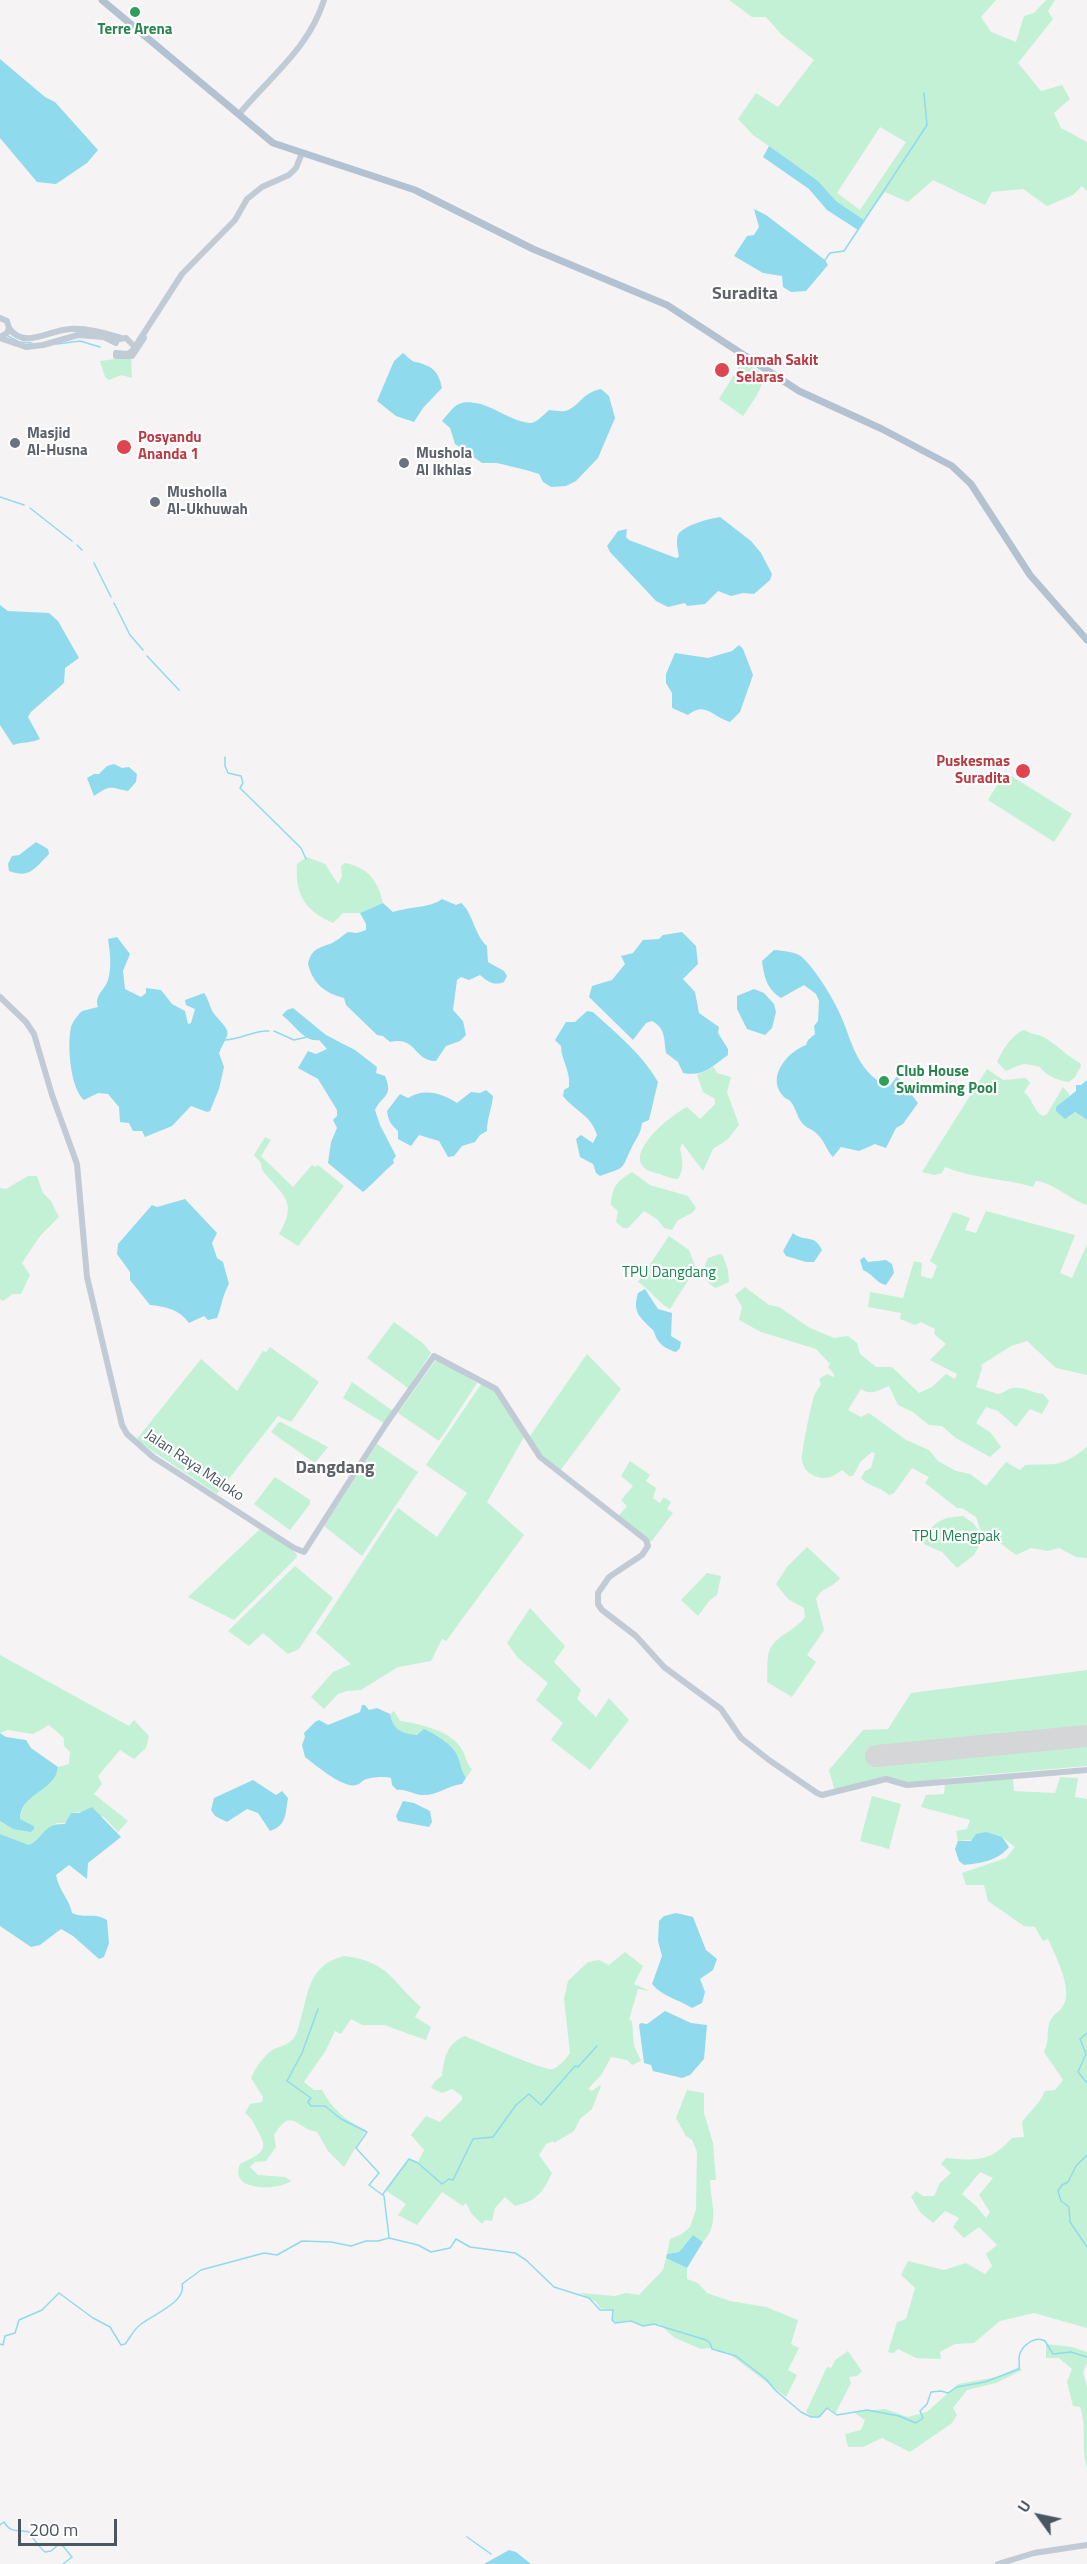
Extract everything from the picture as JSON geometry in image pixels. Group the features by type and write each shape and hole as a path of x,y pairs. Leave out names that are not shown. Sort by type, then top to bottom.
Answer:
{"main road":[{"path":"102,0 273,143 415,190 533,249 667,305 799,391 946,463 971,484 1030,575 1087,640"}],"street":[{"path":"239,114 308,37 316,24 324,0"},
{"path":"116,353 128,354 135,347 177,278 235,220 247,199 258,190 289,176 296,168 302,153"},
{"path":"0,318 7,321 15,335 27,339 56,331 78,329 118,340"},
{"path":"0,337 7,333 9,328"},
{"path":"0,337 26,347 43,345 78,335 118,340 142,336"},
{"path":"116,353 132,356 144,338 142,336"},
{"path":"129,339 135,347"},
{"path":"116,353 118,340"},
{"name":"Jalan Raya Maloko","path":"0,997 20,1015 34,1034 52,1095 77,1164 87,1277 115,1401 123,1429 144,1450 294,1548 304,1552 433,1356 496,1389 526,1436 547,1463 645,1538 647,1543 645,1552 617,1569 598,1593 597,1600 602,1610 636,1636 664,1667 721,1709 741,1738 817,1793 822,1795 886,1779 907,1785 1087,1770"},
{"path":"998,2564 1034,2553 1087,2545"}],"green space":[{"path":"729,0 996,0 981,17 991,32 1016,42 1024,16 1034,13 1046,0 1055,0 1048,11 1053,19 1018,63 1041,91 1062,85 1070,99 1054,113 1061,128 1087,142 1087,191 1082,186 1073,195 1047,206 1023,189 992,192 985,205 933,180 908,202 885,192 864,220 836,201 818,181 753,135 738,119 756,93 778,107 814,60 782,35 766,17 752,17","holes":["880,127 906,142 860,210 837,193"]},
{"path":"131,357 132,378 121,375 109,380 105,377 100,361"},
{"path":"743,360 766,376 743,416 719,399"},
{"path":"1005,772 1072,814 1054,842 988,800"},
{"path":"307,857 325,864 338,884 342,877 341,866 345,863 365,871 375,881 383,903 360,913 343,913 333,923 323,918 308,907 300,892 297,864"},
{"path":"1024,1030 1044,1037 1080,1063 1081,1066 1075,1077 1069,1082 1061,1080 1049,1075 1040,1067 1026,1064 1006,1071 997,1062 1012,1039"},
{"path":"714,1067 717,1073 731,1077 727,1092 739,1125 728,1139 713,1149 703,1171 682,1143 680,1149 682,1168 678,1179 646,1169 640,1161 641,1151 656,1130 687,1107 700,1119 715,1104 715,1099 703,1092 697,1075"},
{"path":"987,1069 1003,1080 1026,1078 1030,1083 1024,1092 1043,1116 1047,1114 1063,1087 1070,1095 1056,1111 1069,1117 1074,1112 1087,1120 1087,1205 1043,1182 1036,1181 1033,1187 967,1174 945,1167 942,1173 934,1175 922,1172"},
{"path":"265,1137 271,1140 261,1156 293,1187 312,1165 315,1167 318,1165 344,1186 298,1246 279,1234 288,1214 286,1199 262,1170 261,1163 254,1155"},
{"path":"632,1172 650,1185 688,1196 696,1208 692,1213 678,1220 672,1230 664,1228 657,1219 644,1211 628,1228 623,1228 616,1222 618,1211 611,1205 614,1189"},
{"path":"28,1176 37,1176 43,1193 51,1201 59,1217 40,1236 22,1263 30,1275 21,1294 13,1294 3,1301 0,1299 0,1188 6,1189"},
{"path":"986,1211 1075,1235 1060,1273 1072,1278 1087,1244 1087,1375 1056,1368 1027,1341 1011,1346 981,1365 976,1387 998,1394 1011,1388 1020,1388 1043,1394 1049,1401 1042,1414 1030,1409 1016,1427 998,1411 986,1407 976,1423 991,1433 1001,1447 990,1457 956,1438 942,1426 929,1425 913,1412 898,1405 889,1386 872,1392 861,1389 848,1410 861,1417 869,1413 906,1440 929,1450 938,1461 956,1471 970,1474 986,1486 1006,1462 1020,1470 1025,1465 1058,1464 1087,1447 1087,1558 1076,1557 1059,1548 1048,1551 1031,1548 1016,1555 996,1540 986,1536 980,1529 976,1517 962,1508 957,1508 925,1483 929,1477 912,1468 894,1493 889,1495 861,1478 865,1471 871,1468 875,1453 872,1452 861,1461 853,1476 849,1476 842,1470 827,1478 811,1474 805,1469 802,1456 814,1396 821,1384 819,1379 827,1374 834,1377 828,1367 830,1364 816,1349 761,1332 739,1320 742,1307 735,1295 745,1287 769,1305 779,1307 810,1328 834,1338 848,1336 857,1343 860,1354 876,1367 892,1367 919,1393 932,1387 946,1374 955,1379 957,1374 930,1360 946,1344 934,1334 935,1329 921,1322 915,1325 900,1319 901,1313 868,1307 870,1292 903,1298 914,1261 922,1263 921,1276 932,1279 937,1266 930,1261 953,1212 970,1218 965,1230 976,1233"},
{"name":"TPU Dangdang","path":"669,1236 689,1250 696,1268 670,1309 638,1282"},
{"path":"720,1254 728,1270 729,1282 716,1288 708,1282 704,1271 708,1258"},
{"path":"394,1322 424,1344 431,1353 408,1388 367,1358"},
{"path":"270,1347 319,1382 291,1422 278,1416 217,1494 136,1440 201,1359 237,1391 263,1351 266,1352"},
{"path":"587,1354 621,1389 560,1471 541,1454 530,1436"},
{"path":"435,1361 440,1361 477,1383 439,1441 398,1413"},
{"path":"352,1382 393,1411 384,1423 343,1398"},
{"path":"482,1383 491,1387 524,1437 487,1502 524,1535 446,1641 442,1639 431,1661 398,1667 361,1690 338,1694 324,1709 311,1697 333,1672 351,1664 316,1633 398,1508 437,1537 467,1493 426,1465"},
{"path":"279,1422 328,1447 315,1463 271,1432"},
{"path":"377,1444 418,1472 362,1556 324,1526"},
{"path":"630,1461 650,1475 646,1481 656,1488 653,1498 660,1503 664,1497 671,1502 667,1509 673,1513 651,1542 617,1518 627,1506 621,1500 633,1486 621,1476"},
{"path":"275,1477 310,1500 310,1504 290,1530 254,1504"},
{"name":"TPU Mengpak","path":"963,1516 973,1523 984,1538 974,1555 957,1568 942,1552 922,1543 929,1530 938,1522"},
{"path":"260,1529 296,1553 297,1557 234,1620 188,1597"},
{"path":"807,1547 840,1578 821,1592 816,1599 824,1630 807,1655 816,1662 792,1697 767,1682 768,1660 773,1644 805,1617 804,1608 788,1599 776,1584 787,1567"},
{"path":"295,1566 333,1598 299,1649 288,1654 263,1633 249,1646 228,1631"},
{"path":"707,1573 721,1576 717,1595 710,1600 698,1616 681,1600"},
{"path":"530,1608 565,1646 554,1662 581,1690 577,1699 596,1717 609,1698 629,1720 590,1770 551,1740 563,1723 536,1700 548,1683 518,1658 507,1643"},
{"path":"0,1655 129,1726 134,1720 149,1736 146,1748 134,1759 120,1750 98,1776 102,1784 94,1794 128,1821 118,1832 104,1817 81,1812 71,1813 66,1823 57,1823 29,1845 0,1834 0,1821 13,1829 34,1826 20,1819 21,1812 34,1792 58,1771 58,1767 69,1764 70,1752 64,1746 64,1738 49,1725 33,1734 8,1730 0,1733"},
{"path":"1087,1670 1087,1732 978,1743 972,1738 955,1740 955,1745 896,1751 892,1746 875,1748 877,1765 894,1764 896,1759 956,1753 957,1758 974,1756 979,1751 1087,1740 1087,1766 946,1778 908,1786 883,1779 835,1792 829,1770 863,1730 888,1729 911,1693"},
{"path":"394,1711 400,1721 442,1732 456,1742 472,1769 466,1778 446,1742 433,1735 411,1735 399,1731 390,1714"},
{"path":"1060,1777 1078,1778 1075,1797 1087,1799 1087,2328 1034,2313 1000,2321 974,2343 955,2344 940,2352 941,2359 916,2358 898,2349 894,2353 888,2352 897,2322 906,2319 915,2288 901,2275 908,2261 944,2270 966,2263 985,2274 992,2266 986,2254 997,2245 979,2227 964,2238 953,2227 959,2218 945,2211 933,2223 920,2212 911,2197 916,2191 923,2196 934,2196 940,2183 951,2173 941,2164 946,2158 966,2160 990,2156 1012,2138 1024,2137 1022,2122 1038,2104 1045,2091 1055,2090 1063,2080 1044,2052 1050,2021 1066,1999 1062,1972 1048,1939 1043,1941 1035,1927 1024,1926 988,1901 984,1885 966,1885 962,1873 1006,1858 1015,1847 1002,1837 958,1841 956,1831 967,1829 970,1820 921,1807 926,1795 944,1794 945,1784 1013,1779 1014,1791 1055,1793","holes":["980,2172 993,2178 979,2195 990,2212 986,2218 962,2194"]},
{"path":"872,1796 901,1804 889,1849 860,1841"},
{"path":"625,1952 643,1966 634,1984 650,1991 638,1989 629,2020 632,2021 634,2046 641,2061 632,2065 627,2060 611,2057 602,2074 588,2089 592,2091 601,2086 592,2109 580,2119 574,2131 554,2143 553,2141 546,2144 539,2155 552,2173 542,2191 529,2201 515,2206 505,2197 495,2208 492,2221 485,2220 482,2224 471,2213 466,2203 463,2206 442,2192 417,2225 398,2215 406,2204 385,2190 409,2158 418,2162 424,2150 411,2135 426,2116 440,2122 462,2100 462,2096 452,2089 442,2093 431,2088 442,2076 445,2057 450,2047 465,2036 538,2066 548,2069 556,2068 570,2053 564,1999 568,1981 588,1962 599,1960 609,1965"},
{"path":"344,1956 371,1963 380,1968 421,2007 415,2017 431,2027 426,2040 384,2025 362,2025 351,2019 341,2034 335,2031 326,2050 304,2082 314,2090 322,2090 341,2114 366,2130 344,2167 328,2151 317,2132 294,2121 285,2122 274,2135 276,2147 266,2161 255,2162 250,2167 258,2175 285,2177 291,2181 267,2187 248,2184 241,2180 238,2173 240,2164 260,2153 263,2145 253,2122 245,2113 250,2104 262,2102 263,2097 251,2078 267,2055 294,2038 311,1982 316,1974 323,1966"},
{"path":"687,2090 704,2093 704,2113 713,2143 716,2180 710,2180 713,2221 703,2242 693,2235 679,2252 667,2254 670,2239 682,2234 690,2227 696,2209 697,2152 692,2140 686,2136 676,2118"},
{"path":"666,2258 687,2268 687,2279 698,2283 707,2293 730,2301 766,2307 798,2320 791,2344 799,2348 788,2370 797,2375 786,2397 727,2352 710,2348 701,2349 675,2338 659,2324 646,2326 631,2321 612,2321 613,2310 600,2308 596,2302 580,2293 615,2296 626,2293 639,2295 663,2270"},
{"path":"1046,2344 1072,2347 1087,2352 1087,2363 1083,2372 1087,2387 1087,2468 1082,2414 1080,2407 1073,2406 1067,2382 1072,2369 1059,2358 1046,2358"},
{"path":"848,2351 862,2371 857,2376 849,2377 851,2383 835,2414 831,2409 825,2409 821,2417 812,2417 806,2412 827,2367 831,2368 835,2360"},
{"path":"1019,2367 1022,2370 996,2383 967,2390 953,2408 957,2415 952,2423 910,2452 882,2438 863,2447 848,2447 845,2434 861,2430 865,2420 853,2412 885,2409 908,2417 927,2412 958,2384 997,2377"}],"water":[{"path":"0,59 45,97 55,102 98,150 87,163 56,184 37,182 0,138"},
{"path":"769,146 818,181 836,201 864,220 858,230 827,210 809,189 763,157"},
{"path":"754,209 766,215 825,260 828,265 806,291 791,292 783,287 782,276 763,273 734,256 747,236 754,235 759,227"},
{"path":"403,353 413,361 433,370 439,377 442,388 423,408 414,422 396,416 377,401 394,361"},
{"path":"601,389 609,396 615,418 598,458 576,481 566,486 551,487 543,482 539,474 497,463 482,463 455,444 450,428 442,421 454,407 467,402 481,404 517,420 532,423 549,410 568,410 585,396"},
{"path":"720,517 751,541 761,553 772,574 770,580 754,594 743,593 731,596 718,591 705,604 687,606 685,603 668,607 656,601 607,546 618,531 627,529 626,537 629,540 676,558 679,557 677,541 679,533 693,525"},
{"path":"0,605 8,611 49,613 58,621 79,658 65,668 64,683 28,717 40,739 13,745 0,725"},
{"path":"739,645 743,649 753,675 740,712 730,722 704,709 688,715 672,708 672,693 666,683 666,674 675,653 708,658 732,651"},
{"path":"114,764 122,768 129,767 137,774 136,782 128,791 110,788 94,796 87,778 99,774 107,766"},
{"path":"36,842 48,849 49,854 36,868 22,874 9,871 8,864 12,856 19,855"},
{"path":"442,899 456,905 461,903 465,907 479,936 487,946 488,962 504,971 507,976 504,982 497,984 480,975 469,980 461,977 457,980 453,1010 463,1021 466,1035 460,1041 446,1046 436,1061 423,1058 405,1043 390,1042 383,1036 377,1035 346,1005 344,998 321,987 313,977 308,964 311,955 316,950 334,942 348,932 357,933 366,930 366,924 360,913 383,903 393,912 432,904"},
{"path":"682,932 696,946 698,964 683,979 695,992 699,1013 719,1027 718,1033 728,1049 728,1055 708,1070 691,1074 683,1073 678,1062 666,1053 664,1035 657,1024 652,1021 646,1023 633,1040 589,997 592,986 612,980 625,964 621,956 633,953 643,940 659,939 663,935"},
{"path":"117,937 130,954 123,971 125,989 141,997 146,993 146,988 161,990 172,1004 185,1011 188,1024 191,1023 195,1009 186,1005 185,1000 204,993 213,1013 228,1033 219,1053 224,1067 219,1089 210,1111 191,1106 172,1126 145,1137 142,1131 133,1131 129,1123 120,1122 119,1107 108,1094 98,1093 84,1100 76,1086 71,1065 69,1044 71,1027 82,1011 98,1007 97,999 107,984 109,975 108,939"},
{"path":"774,950 794,953 804,959 833,1000 850,1041 865,1069 877,1080 880,1077 890,1083 889,1087 897,1076 918,1103 903,1124 896,1128 886,1148 875,1144 859,1151 841,1147 833,1157 819,1136 802,1123 791,1102 779,1090 777,1082 781,1067 792,1053 806,1045 815,1034 814,1026 818,1021 819,1001 816,994 804,985 781,998 772,991 765,977 762,961"},
{"path":"754,989 764,993 774,1004 776,1012 772,1028 765,1035 747,1029 737,1009 737,996"},
{"path":"293,1008 326,1035 355,1050 377,1067 376,1073 385,1076 388,1092 375,1110 396,1156 394,1163 363,1192 328,1163 331,1142 337,1128 333,1120 337,1116 337,1110 318,1079 298,1068 308,1051 316,1054 327,1049 319,1040 304,1036 282,1015"},
{"path":"587,1011 593,1012 628,1045 658,1082 649,1120 642,1123 640,1132 624,1163 620,1168 600,1176 596,1173 593,1164 580,1157 576,1139 581,1135 593,1143 597,1135 587,1118 563,1096 564,1090 569,1087 569,1076 561,1046 555,1040 566,1022 575,1022"},
{"path":"1087,1080 1087,1120 1075,1112 1065,1119 1056,1111 1056,1107 1076,1091 1076,1085 1081,1085"},
{"path":"486,1090 493,1096 487,1131 475,1142 462,1146 454,1156 448,1157 439,1141 419,1135 411,1146 398,1139 398,1131 388,1117 387,1111 400,1094 408,1098 420,1093 433,1093 457,1103 471,1092 480,1093"},
{"path":"185,1199 217,1233 212,1243 217,1258 223,1262 229,1284 217,1318 208,1320 204,1316 189,1323 172,1310 150,1305 130,1280 130,1272 117,1254 118,1244 152,1205 157,1207"},
{"path":"793,1233 819,1245 822,1250 814,1262 786,1256 783,1251"},
{"path":"864,1257 868,1262 886,1260 892,1264 894,1273 886,1285 863,1270 860,1260"},
{"path":"645,1289 658,1309 672,1313 671,1336 681,1342 676,1352 661,1344 653,1330 638,1314 636,1300 638,1293"},
{"path":"362,1705 369,1710 377,1708 390,1714 396,1728 402,1732 417,1735 424,1729 445,1741 457,1754 466,1778 462,1784 432,1794 421,1795 397,1790 392,1785 391,1778 388,1777 370,1778 351,1785 329,1775 305,1757 302,1745 304,1733 315,1722 319,1720 328,1725 360,1712"},
{"path":"0,1733 6,1737 26,1740 31,1748 58,1767 51,1782 31,1797 22,1810 20,1819 34,1826 31,1832 13,1829 0,1821"},
{"path":"253,1780 276,1795 282,1791 288,1798 283,1822 270,1831 258,1813 247,1809 227,1822 215,1816 211,1810 214,1798"},
{"path":"403,1801 414,1803 430,1811 432,1822 429,1827 398,1821 396,1816"},
{"path":"92,1807 121,1837 88,1863 87,1879 69,1865 56,1875 72,1913 81,1916 98,1916 107,1920 109,1943 104,1957 99,1959 73,1936 61,1929 40,1945 31,1947 0,1926 0,1834 29,1845 53,1825 65,1824 71,1813 79,1813"},
{"path":"986,1832 1002,1837 1009,1847 994,1858 964,1865 959,1861 955,1849 958,1841 971,1841 976,1834"},
{"path":"676,1913 693,1917 706,1950 717,1959 713,1970 700,1979 705,1992 702,2003 692,2008 666,1995 652,1984 662,1956 658,1941 659,1921 664,1916"},
{"path":"665,2011 691,2023 707,2025 704,2059 690,2075 682,2078 653,2071 651,2065 644,2063 639,2025 647,2024"},
{"path":"693,2235 703,2242 687,2268 666,2258 667,2254 679,2252"},
{"path":"509,2550 516,2552 531,2564 484,2564"}],"waterway":[{"path":"825,260 830,253 844,251 927,125 924,93"},
{"path":"8,336 19,342 32,343"},
{"path":"57,344 80,341 100,347"},
{"path":"0,497 24,505"},
{"path":"30,508 72,541"},
{"path":"77,545 82,550"},
{"path":"94,563 111,597"},
{"path":"114,603 130,635 143,650"},
{"path":"147,656 179,690"},
{"path":"225,757 228,773 241,776 243,783 240,788 301,848 306,859"},
{"path":"224,1040 269,1031"},
{"path":"274,1031 294,1040 307,1037"},
{"path":"318,2009 302,2053 287,2081 311,2098 308,2102 311,2106 325,2106 341,2119 367,2132 356,2148 379,2173 369,2185 384,2196 389,2237"},
{"path":"1087,2033 1080,2039 1086,2054 1078,2072 1087,2083"},
{"path":"383,2194 409,2159 418,2163 442,2184 449,2179 453,2180 473,2139 493,2137 516,2105 529,2094 541,2105 575,2066 578,2067 597,2046"},
{"path":"1087,2155 1076,2166 1068,2182 1058,2191 1061,2201 1069,2207 1070,2222 1087,2247"},
{"path":"0,2344 3,2345 5,2336 15,2333 19,2320 42,2310 59,2293 93,2318 110,2327 121,2345 125,2344 145,2321 174,2302 182,2291 182,2284 201,2270 264,2253 277,2255 302,2241 331,2242 351,2246 366,2241 389,2238 418,2245 431,2252 450,2248 456,2239 470,2247 515,2253 526,2260 554,2287 589,2298 600,2310 613,2310 612,2320 615,2323 631,2321 643,2326 654,2324 706,2340 712,2349 736,2356 766,2379 775,2390 801,2412 811,2417 819,2417 827,2408 837,2415 867,2410 899,2416 916,2423 923,2418 920,2411 927,2404 931,2392 948,2393 957,2387 985,2382 1019,2369 1022,2349 1034,2340 1045,2341 1053,2354 1071,2352 1087,2357"},
{"path":"0,2525 4,2522 12,2530 29,2532 45,2552 51,2551 58,2545 63,2546 72,2557 63,2564"},
{"path":"467,2537 491,2554"}],"runway":[{"path":"876,1756 1087,1736"}],"place":[{"name":"Terre Arena","path":"135,12"},
{"name":"Rumah Sakit Selaras","path":"722,370"},
{"name":"Masjid Al-Husna","path":"15,443"},
{"name":"Posyandu Ananda 1","path":"124,447"},
{"name":"Mushola Al Ikhlas","path":"404,463"},
{"name":"Musholla Al-Ukhuwah","path":"155,502"},
{"name":"Puskesmas Suradita","path":"1023,771"},
{"name":"Club House Swimming Pool","path":"884,1081"}],"district":[{"name":"Suradita","path":"745,295"},
{"name":"Dangdang","path":"335,1469"}]}
